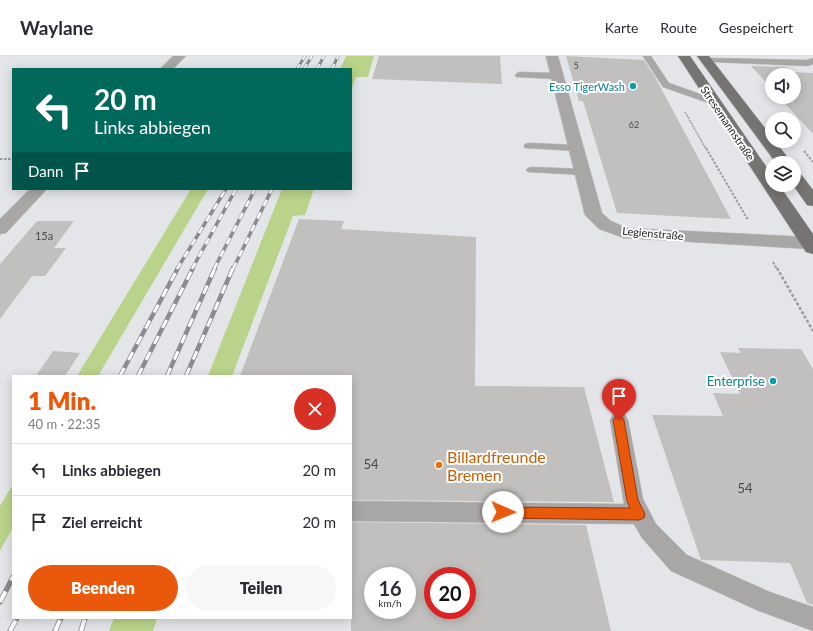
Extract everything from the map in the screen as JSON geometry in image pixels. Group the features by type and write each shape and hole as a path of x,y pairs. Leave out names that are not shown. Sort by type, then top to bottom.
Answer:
{"main road":[{"name":"Stresemannstraße","path":"684,56 811,246"},
{"name":"Stresemannstraße","path":"707,59 779,156"},
{"path":"801,185 813,201"}],"street":[{"path":"167,68 180,56"},
{"name":"Legienstraße","path":"552,56 594,215 605,225 624,233 760,240 811,246"},
{"path":"0,229 38,190"}],"lane":[{"path":"647,56 668,86 714,102"},
{"path":"707,59 726,56"},
{"path":"707,59 811,63"},
{"path":"519,75 557,76"},
{"path":"529,146 577,148"},
{"path":"532,170 583,172"},
{"path":"619,420 632,501 649,532 679,563 767,603 813,619"},
{"path":"352,511 639,514"}],"path":[{"path":"668,86 813,331"},
{"path":"0,159 12,159"}],"green space":[{"path":"346,56 374,56 368,77 356,77 352,87 352,68 340,68"},
{"path":"190,190 207,190 99,375 78,375"},
{"path":"282,190 314,190 305,215 293,216 232,375 208,375"},
{"path":"12,486 12,529 0,551 0,506"},
{"path":"114,619 157,619 153,631 109,631"}],"building":[{"path":"379,56 500,56 502,84 372,79"},
{"path":"566,56 644,60 655,77 731,219 617,213 583,101 579,101"},
{"path":"751,66 788,68 765,68 765,81"},
{"path":"801,72 813,73 813,134 801,121 801,112 793,112 785,104 801,104"},
{"path":"299,219 344,221 341,229 476,237 475,386 584,387 614,502 352,500 352,375 240,375"},
{"path":"37,221 74,221 54,248 66,248 45,276 32,276 0,319 0,264"},
{"path":"738,348 801,349 813,369 813,605 807,603 790,563 701,560 652,415 723,416 713,393 740,394 720,352 741,353"},
{"path":"53,351 80,353 66,375 37,375"},
{"path":"352,522 586,525 611,631 351,631"}],"railway":[{"path":"298,68 305,56"},
{"path":"305,68 312,56"},
{"path":"318,68 324,56"},
{"path":"332,68 338,56"},
{"path":"177,269 225,190"},
{"path":"192,269 235,190"},
{"path":"214,269 254,190"},
{"path":"233,269 272,190"},
{"path":"121,375 178,268"},
{"path":"139,375 193,268"},
{"path":"167,375 215,268"},
{"path":"186,375 233,268"},
{"path":"0,602 12,579"},
{"path":"10,631 16,619"},
{"path":"55,631 61,619"},
{"path":"81,631 85,619"}],"place":[{"name":"Esso TigerWash","path":"633,86"},
{"name":"Enterprise","path":"773,381"},
{"name":"Billardfreunde Bremen","path":"439,465"}],"route":[{"path":"503,512 639,514 632,501 619,420"}]}
